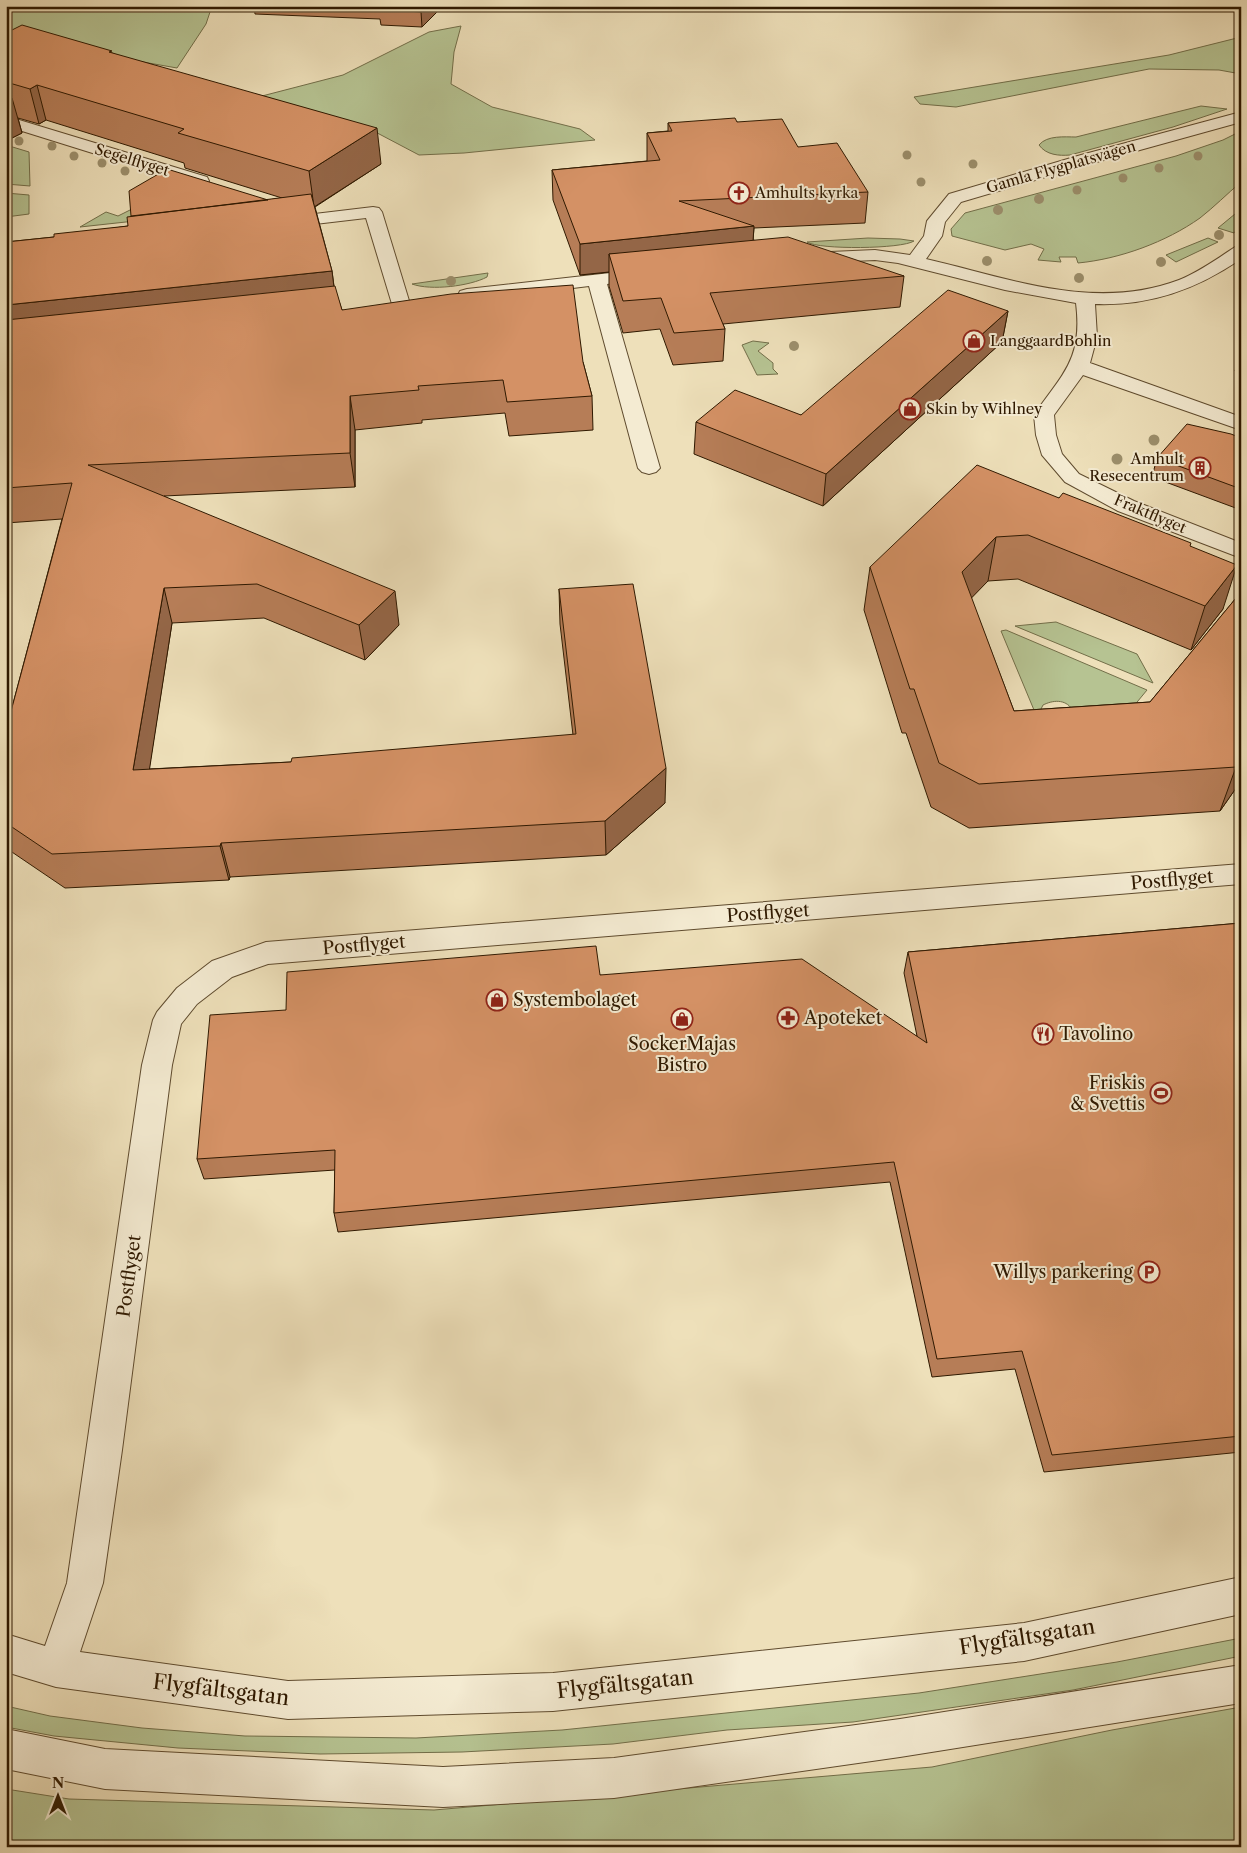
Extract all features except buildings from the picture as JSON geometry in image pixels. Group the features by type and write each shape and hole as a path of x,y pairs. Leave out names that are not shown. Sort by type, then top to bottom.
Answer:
{"street":[{"name":"Gamla Flygplatsvägen","path":"915,261 933,236 936,221 955,198 1087,159 1241,117"},
{"name":"Segelflyget","path":"6,121 214,185"},
{"path":"281,206 310,214 314,219"},
{"path":"265,225 373,212 401,304"},
{"path":"792,260 875,255 915,261 1052,296 1085,300 1129,300 1186,284 1241,251"},
{"path":"449,297 666,272"},
{"path":"597,280 648,468"},
{"name":"Fraktflyget","path":"1085,300 1088,325 1087,344 1078,366 1044,415 1046,435 1052,455 1072,478 1118,502 1241,551"},
{"path":"381,306 420,301"},
{"path":"1078,366 1241,424"},
{"name":"Postflyget","path":"56,1668 85,1583 157,1065 167,1020 187,996 222,970 266,953 1241,874"},
{"name":"Flygfältsgatan","path":"6,1653 56,1668 288,1700 553,1692 1024,1642 1241,1595"},
{"path":"6,1749 105,1769 443,1787 614,1778 900,1738 1241,1684"}],"green space":[{"path":"6,6 212,6 206,24 177,68 35,43 6,47"},
{"path":"461,26 454,52 451,84 492,107 580,129 595,140 464,153 419,155 364,126 262,96 343,75 429,32"},
{"path":"1241,37 1241,74 1219,70 1149,69 956,107 920,104 914,97 1169,55"},
{"path":"1201,106 1227,109 1173,127 1070,155 1053,154 1045,151 1039,145 1051,138 1076,137"},
{"path":"1241,131 1241,182 1187,227 1142,248 1110,258 1078,263 1076,257 1059,257 1061,262 1038,260 1044,249 1031,244 1005,250 952,236 951,229 965,213 1176,156 1223,140"},
{"path":"6,145 29,152 30,186 6,184"},
{"path":"6,193 29,195 29,214 6,217"},
{"path":"144,203 199,214 80,227 106,212 118,216"},
{"path":"1241,209 1241,224 1234,233 1218,228"},
{"path":"868,238 914,241 894,246 878,247 827,246 807,242"},
{"path":"1208,238 1218,242 1176,262 1166,255"},
{"path":"488,273 487,277 461,285 429,287 412,284"},
{"path":"753,341 769,343 758,351 773,363 773,369 778,374 757,375 742,345"},
{"path":"1056,622 1137,654 1153,683 1015,626"},
{"path":"1006,630 1147,690 1119,724 1072,709 1066,703 1059,701 1043,705 1040,711 1039,722 1001,631"},
{"path":"1241,1638 1241,1656 1073,1690 853,1722 727,1730 613,1744 462,1752 320,1754 178,1748 54,1736 6,1727 6,1706 50,1716 142,1728 245,1736 416,1738 562,1730 919,1693 1117,1662"},
{"path":"1241,1707 1241,1847 6,1847 6,1789 69,1799 434,1810 932,1767 1112,1730"}],"place":[{"name":"Amhults kyrka","path":"739,193"},
{"name":"LanggaardBohlin","path":"974,341"},
{"name":"Skin by Wihlney","path":"910,409"},
{"name":"Amhult Resecentrum","path":"1200,468"},
{"name":"Systembolaget","path":"497,1000"},
{"name":"Apoteket","path":"788,1018"},
{"name":"SockerMajas Bistro","path":"682,1019"},
{"name":"Tavolino","path":"1043,1034"},
{"name":"Friskis & Svettis","path":"1161,1093"},
{"name":"Willys parkering","path":"1149,1272"}]}
